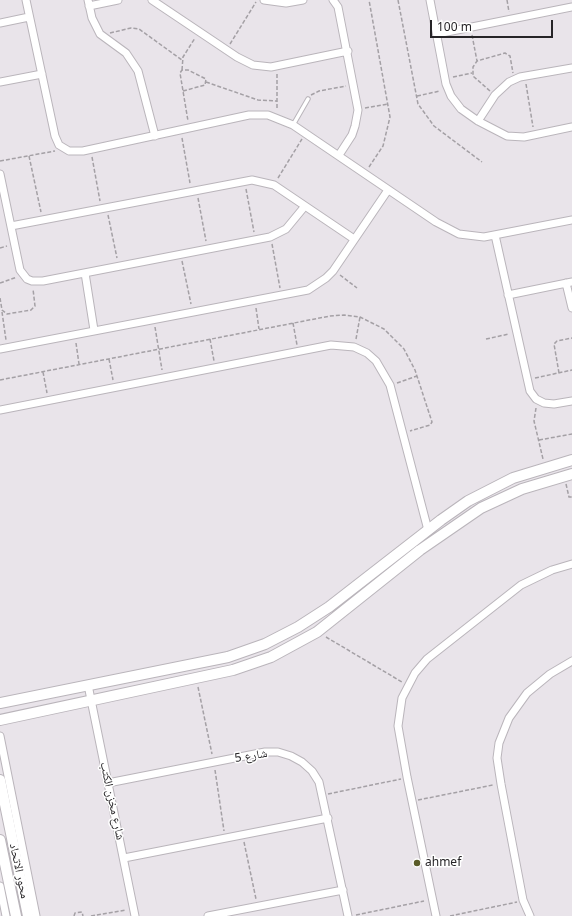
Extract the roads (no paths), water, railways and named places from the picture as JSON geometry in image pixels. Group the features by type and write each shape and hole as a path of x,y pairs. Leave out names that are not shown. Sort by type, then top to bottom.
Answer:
{"street":[{"path":"26,0 56,141 64,149 76,152 90,150 249,115 268,115 293,125 436,222 459,234 484,237 572,220"},
{"path":"118,0 89,3 92,18 100,34 126,53 135,65 143,85 155,136"},
{"path":"152,0 244,62 253,65 277,66 348,51"},
{"path":"264,0 286,3 303,0"},
{"path":"333,0 338,7 348,51 358,110 352,135 339,155"},
{"path":"430,0 445,79 448,89 461,109 478,121 507,136 524,137 572,128"},
{"path":"437,34 572,7"},
{"path":"0,23 29,17"},
{"path":"478,121 503,85 514,79 525,76 572,68"},
{"path":"0,82 42,74"},
{"path":"0,174 20,270 23,275 32,281 43,281 270,237 286,230 305,206"},
{"path":"11,226 194,190 244,181 259,180 274,185 354,239"},
{"path":"4,349 94,330 308,290 326,278 333,271 388,190"},
{"path":"495,235 530,391 540,402 549,404 572,401"},
{"path":"85,273 94,330"},
{"path":"508,295 569,282 572,308"},
{"path":"0,410 331,346 343,345 354,347 367,353 376,361 390,385 428,530"},
{"path":"0,703 228,657 265,644 298,628 324,611 454,510 482,493 513,478 544,467 572,460"},
{"path":"0,720 91,699 233,670 271,657 317,632 420,550 468,517 501,498 522,489 568,475"},
{"path":"436,916 398,726 400,705 407,685 415,672 427,659 521,584 552,570 572,564"},
{"path":"530,916 524,900 501,784 497,758 499,743 509,718 527,693 538,683 572,661"},
{"name":"شارع مخزن الكتب","path":"88,685 134,912"},
{"path":"0,736 36,916"},
{"name":"شارع 5","path":"108,783 265,752 278,752 291,756 302,762 312,771 319,782 348,916"},
{"name":"محور الاتحاد","path":"0,780 28,916"},
{"path":"124,858 328,818"},
{"name":"محور الاتحاد","path":"0,840 3,890 16,916"},
{"path":"6,916 3,890 22,888"},
{"path":"208,916 343,890"}],"lane":[{"path":"293,125 308,99"}],"place":[{"name":"ahmef","path":"417,863"}]}
